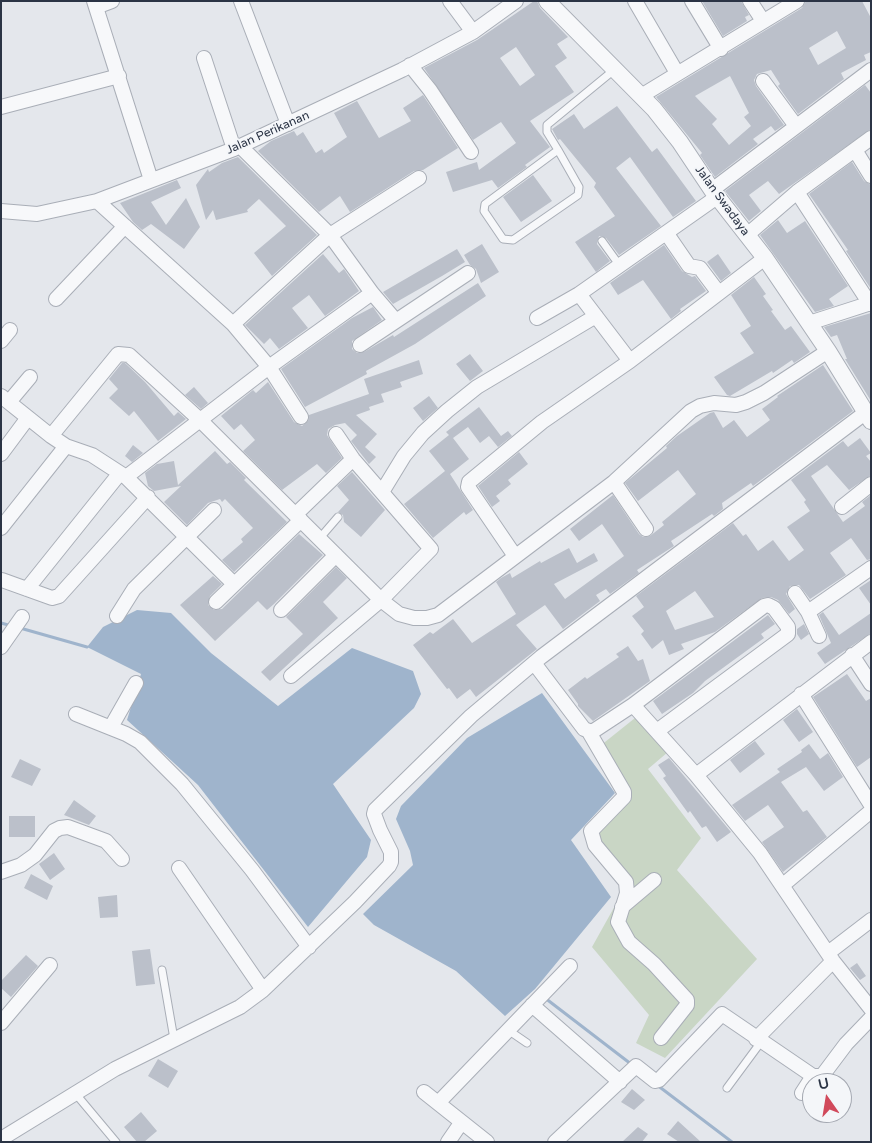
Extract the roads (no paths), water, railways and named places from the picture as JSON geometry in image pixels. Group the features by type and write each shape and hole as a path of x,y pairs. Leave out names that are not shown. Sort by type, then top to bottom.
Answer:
{"street":[{"path":"112,1 95,4 120,76 151,180"},
{"path":"241,1 288,124"},
{"path":"450,1 473,32"},
{"name":"Jalan Perikanan","path":"1,212 37,214 97,201 237,148 410,65 473,32 516,1"},
{"name":"Jalan Swadaya","path":"547,1 641,96 680,142 715,193 765,258 828,351 868,417"},
{"path":"635,1 677,73"},
{"path":"692,1 721,49"},
{"path":"750,1 763,20"},
{"path":"641,96 797,1"},
{"path":"204,58 237,148 330,235 372,293 396,321"},
{"path":"410,65 430,90 471,152"},
{"path":"537,318 579,294 667,234 796,126 871,70"},
{"path":"1,107 120,76"},
{"path":"763,80 796,126"},
{"path":"747,235 797,192 871,138"},
{"path":"855,150 871,176"},
{"path":"233,324 330,235 419,178"},
{"path":"797,192 870,303 809,323"},
{"path":"97,201 233,324 268,367 301,417"},
{"path":"56,298 125,226"},
{"path":"667,234 689,266 700,268 718,292"},
{"path":"515,556 468,487 468,483 542,422 630,361 765,258"},
{"path":"360,345 468,273"},
{"path":"27,589 123,475 200,420 268,367 372,293"},
{"path":"579,294 630,361"},
{"path":"382,492 404,456 423,432 447,411 477,387 596,316"},
{"path":"51,436 118,354 129,355 200,420 381,600 399,614 414,618 438,615 614,482 691,411 700,406 714,403 736,405 746,402 764,393 828,351"},
{"path":"30,377 5,399 27,419 66,446 92,455 123,475 148,497 234,584"},
{"path":"1,1139 75,1093 174,1039 240,1008 263,990 351,906 392,862 391,852 375,818 374,814 377,807 471,716 534,663 868,417"},
{"path":"1,454 27,419"},
{"path":"290,676 381,600 431,549 353,460 336,434"},
{"path":"1,528 66,446"},
{"path":"216,602 353,460"},
{"path":"614,482 646,529"},
{"path":"842,507 871,484"},
{"path":"2,580 52,598 62,594 148,497"},
{"path":"117,616 134,589 214,510"},
{"path":"281,610 336,556"},
{"path":"808,612 871,568"},
{"path":"795,593 808,612 819,636"},
{"path":"589,732 597,729 633,705 764,606 774,608 788,627 788,634 658,731"},
{"path":"696,774 871,642"},
{"path":"852,655 871,684"},
{"path":"534,663 584,729 589,732 624,792 624,797 591,831 595,844 626,882 626,893 618,922 629,942 654,964 687,1000 687,1005 661,1038"},
{"path":"111,728 136,683"},
{"path":"801,694 871,805"},
{"path":"633,705 696,774 783,885 830,957 871,1009"},
{"path":"76,714 140,742 182,784 309,947"},
{"path":"783,885 871,811"},
{"path":"1,872 21,865 35,855 54,831 60,828 68,828 106,841 122,859"},
{"path":"179,868 263,990"},
{"path":"622,906 654,880"},
{"path":"758,1041 830,957 871,920"},
{"path":"1,1023 50,965"},
{"path":"438,1103 570,966"},
{"path":"533,1003 622,1081"},
{"path":"555,1142 622,1081 635,1066 655,1081 658,1081 722,1014 758,1041 812,1073"},
{"path":"825,1073 846,1044 871,1018"},
{"path":"424,1092 488,1142"},
{"path":"448,1142 461,1122"}],"lane":[{"path":"558,150 485,204 484,211 503,240 513,240 578,195 579,186 558,150 547,132 547,125 614,70"},
{"path":"602,241 620,266"},
{"path":"319,539 338,517"},
{"path":"162,970 174,1039"},
{"path":"508,1030 527,1043"},
{"path":"727,1088 758,1041"},
{"path":"75,1093 116,1142"}],"water":[{"path":"137,610 171,613 211,653 278,706 352,648 413,671 421,694 414,708 333,784 371,840 367,857 308,927 198,785 127,720 141,674 87,647 103,627"},
{"path":"542,693 615,793 571,840 611,897 535,989 505,1016 456,971 374,925 363,914 413,865 410,851 396,819 401,806 467,738"}],"waterway":[{"path":"1,623 12,626"},
{"path":"20,628 87,647"},
{"path":"545,998 631,1064"},
{"path":"657,1085 732,1142"}]}
